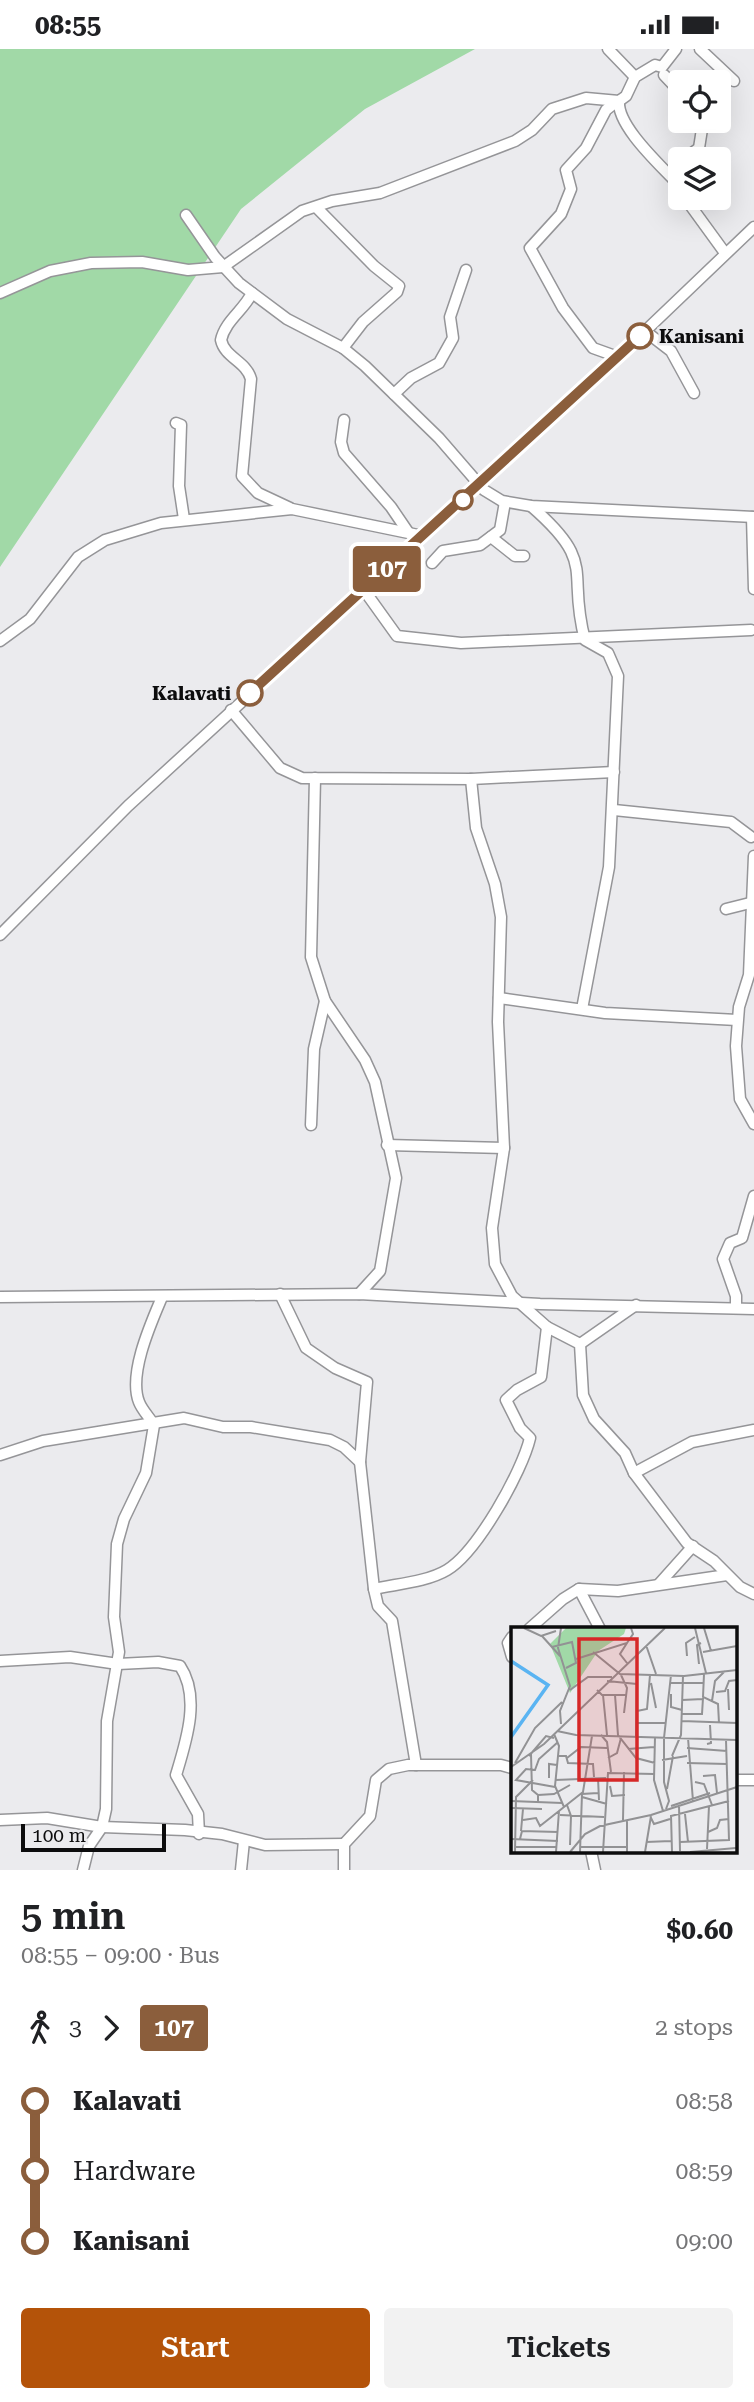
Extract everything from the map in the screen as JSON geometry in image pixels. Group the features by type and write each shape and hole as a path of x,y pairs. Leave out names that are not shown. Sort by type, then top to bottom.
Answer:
{"street":[{"path":"608,49 635,77"},
{"path":"618,357 593,348 563,308 530,248 558,220 571,189 566,170 586,148 606,110 626,96 635,77 656,65 662,68 676,49"},
{"path":"699,49 734,81"},
{"path":"664,75 668,79"},
{"path":"0,293 50,271 91,263 142,262 188,270 223,267 246,253 290,217 316,207 380,193 515,141 532,131 552,109 593,98 617,102"},
{"path":"617,102 620,112 640,143 668,174"},
{"path":"316,207 374,266 399,286 397,292 363,322 343,348"},
{"path":"694,210 725,253"},
{"path":"186,215 223,267 287,319 343,348 439,438 478,485 505,502 531,506 753,517 754,589"},
{"path":"0,935 60,872 231,710 618,357 754,227"},
{"path":"394,394 411,378 439,363 453,338 450,317 466,270"},
{"path":"252,293 247,305 225,329 221,340 226,352 244,366 251,378 242,476 257,493 292,509 423,536"},
{"path":"645,331 671,351 694,393"},
{"path":"344,420 341,442 344,453 391,507 408,533"},
{"path":"176,423 181,425 179,486 184,519"},
{"path":"432,562 443,551 480,545 500,530 505,502"},
{"path":"531,506 554,526 576,557 584,637 587,643 608,653 617,670 614,810 609,867 582,1009"},
{"path":"0,641 34,614 78,557 111,538 184,519 238,517 292,509"},
{"path":"491,537 515,556 524,556"},
{"path":"364,590 397,636 411,640 461,643 751,629"},
{"path":"231,710 280,768 293,776 471,779 614,772"},
{"path":"315,778 310,947 313,969 325,1000 365,1061 375,1082 396,1178 381,1269 359,1294"},
{"path":"471,779 476,828 500,906 499,998 504,1148 492,1239 499,1275 518,1302 547,1327 580,1344"},
{"path":"614,810 730,822 751,837"},
{"path":"754,856 750,903 752,974 737,1020 740,1100 754,1124"},
{"path":"726,909 750,903"},
{"path":"499,998 606,1013 737,1020"},
{"path":"311,1125 314,1049 325,1000"},
{"path":"387,1145 504,1148"},
{"path":"736,1308 736,1296 723,1259 730,1243 742,1238 754,1196"},
{"path":"280,1294 306,1348 335,1369 366,1380 367,1413 360,1462 374,1590 378,1606 392,1621 416,1765"},
{"path":"0,1297 359,1294 754,1310"},
{"path":"83,1870 89,1846 102,1827 106,1809 109,1708 118,1664 114,1617 117,1544 121,1526 146,1473 154,1425 139,1402 137,1385 144,1340 162,1297"},
{"path":"580,1344 636,1305"},
{"path":"374,1590 449,1569 465,1553 493,1513 514,1481 530,1438 520,1427 506,1400 517,1390 541,1377 547,1327"},
{"path":"580,1344 580,1381 587,1405 601,1429 625,1453 634,1473 687,1543 754,1594"},
{"path":"0,1455 43,1441 184,1418 223,1427 251,1427 330,1440 344,1447 360,1462"},
{"path":"634,1473 692,1442 754,1430"},
{"path":"659,1585 693,1546"},
{"path":"531,1627 563,1599 579,1589 607,1592 727,1575"},
{"path":"579,1589 599,1627"},
{"path":"0,1661 70,1657 118,1664 173,1663 183,1670 190,1713 176,1775 198,1814 199,1834"},
{"path":"344,1870 344,1845 369,1816 374,1785 379,1776 391,1768 416,1765 511,1767"},
{"path":"736,1780 754,1780"},
{"path":"0,1819 47,1818 102,1827 185,1830 199,1834 222,1834 265,1845 344,1845"},
{"path":"241,1870 244,1841"}],"green space":[{"path":"0,49 475,49 365,109 241,209 0,567"}],"bus line":[{"name":"107","path":"250,693 640,336"}],"place":[{"name":"Kanisani","path":"640,336"},
{"name":"Kalavati","path":"250,693"}]}
